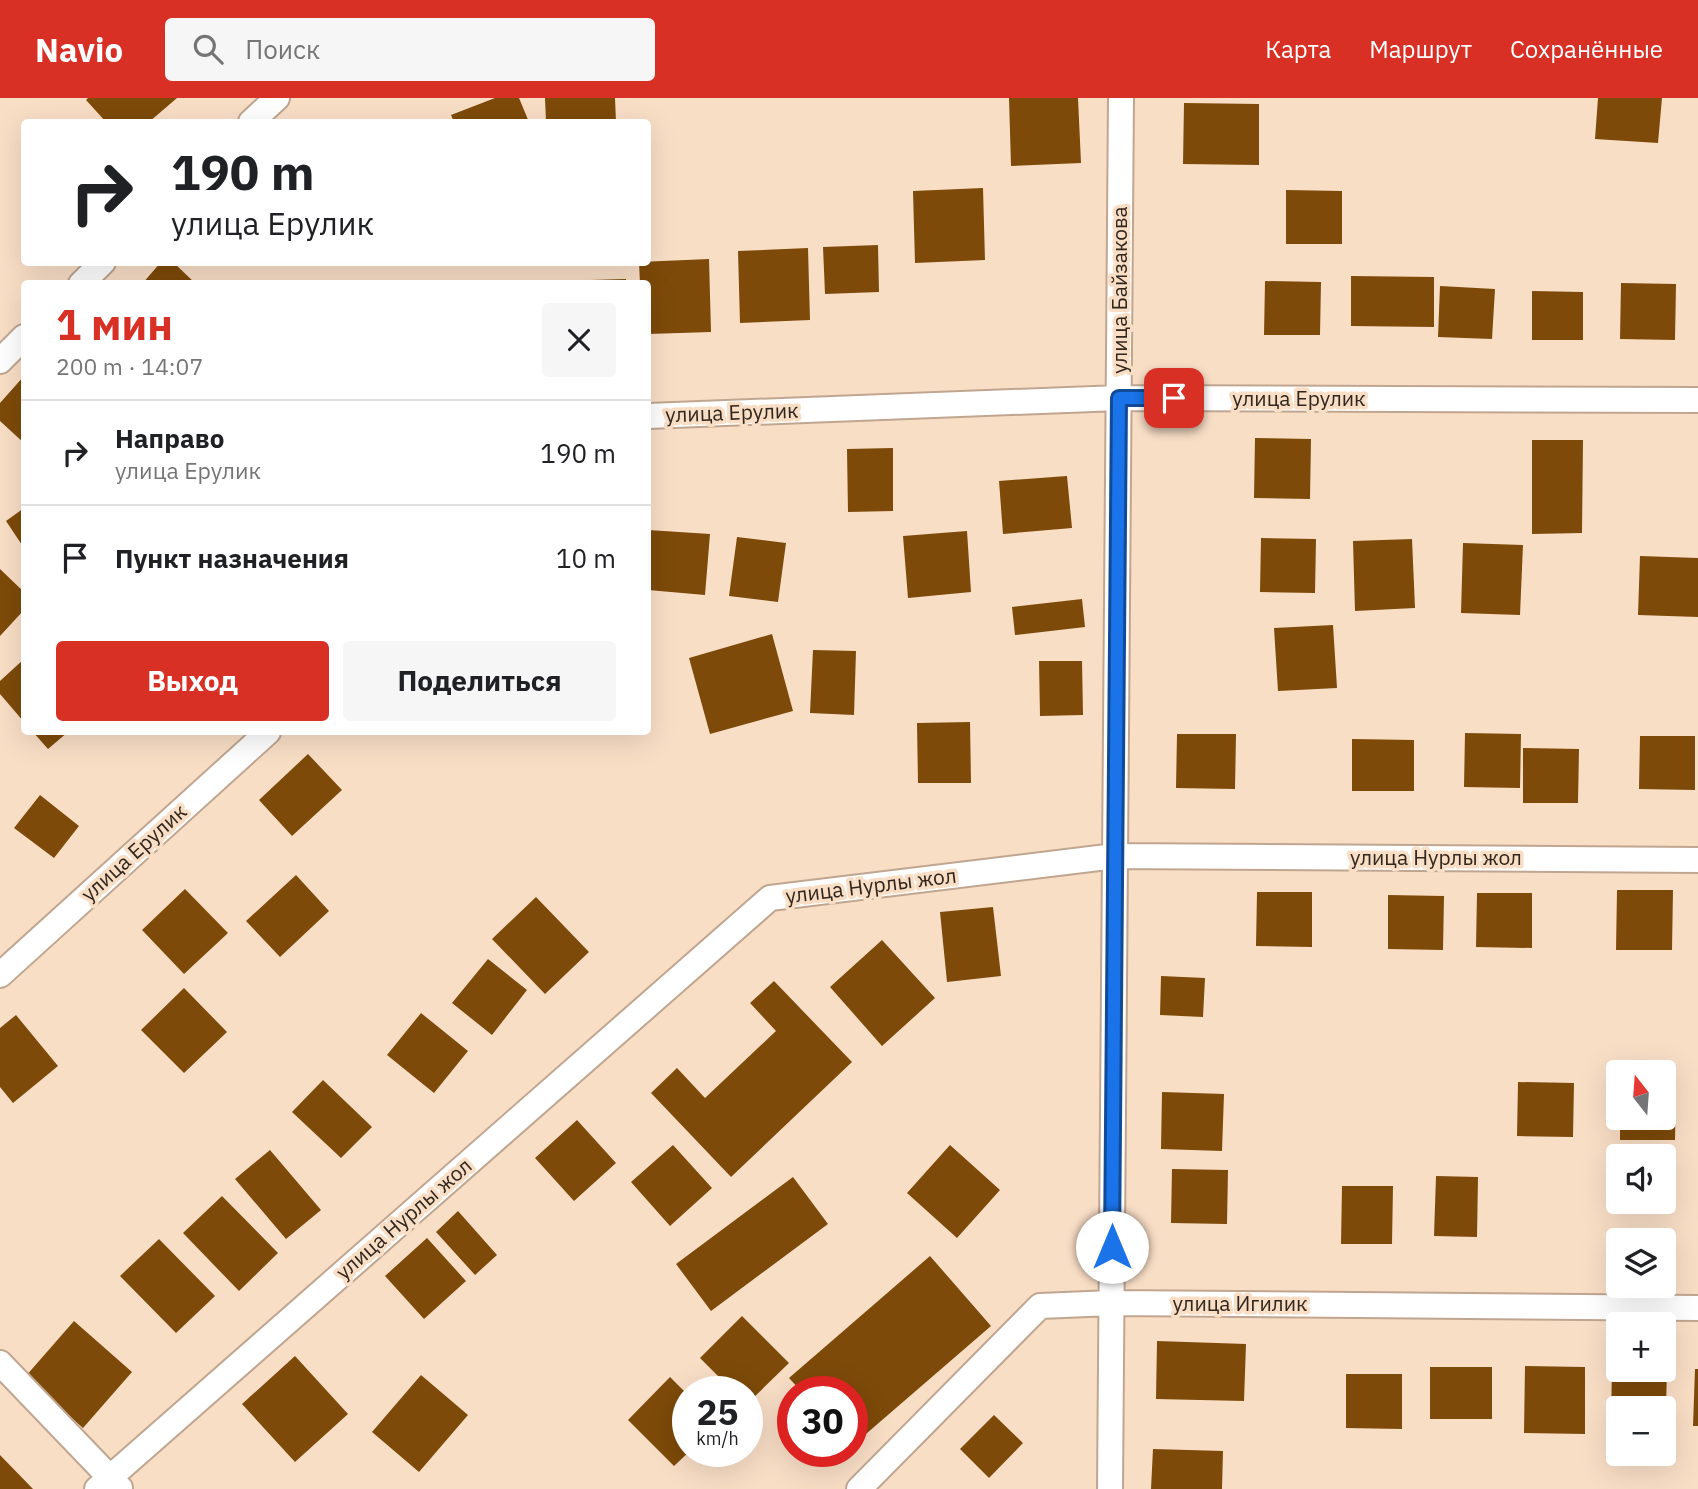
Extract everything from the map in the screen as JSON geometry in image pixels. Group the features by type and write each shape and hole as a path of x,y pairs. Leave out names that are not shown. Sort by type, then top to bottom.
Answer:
{"street":[{"path":"254,119 277,98"},
{"name":"улица Байзакова","path":"1110,1489 1121,98"},
{"path":"85,280 99,266"},
{"path":"0,361 21,340"},
{"name":"улица Ерулик","path":"651,416 1119,398 1698,400"},
{"name":"улица Ерулик","path":"0,975 265,735"},
{"name":"улица Нурлы жол","path":"109,1485 770,898 1115,856 1698,860"},
{"name":"улица Игилик","path":"859,1489 1040,1306 1112,1303 1698,1308"},
{"path":"0,1363 109,1485"}],"building":[{"path":"177,98 152,119 103,119 86,100"},
{"path":"495,98 519,98 528,119 453,119 451,115"},
{"path":"545,98 615,98 616,119 546,119"},
{"path":"1009,98 1078,98 1081,163 1011,166"},
{"path":"1598,98 1662,98 1658,143 1595,139"},
{"path":"1184,103 1259,104 1259,165 1183,164"},
{"path":"983,188 985,260 915,263 913,191"},
{"path":"1286,190 1342,191 1342,244 1286,244"},
{"path":"878,245 879,292 825,294 823,247"},
{"path":"808,248 810,320 740,323 738,251"},
{"path":"709,259 711,332 651,334 651,280 640,280 639,266 651,266 651,261"},
{"path":"158,266 177,266 192,280 145,280"},
{"path":"1351,276 1434,277 1434,327 1351,326"},
{"path":"1265,281 1321,282 1320,335 1264,335"},
{"path":"1621,283 1676,284 1675,340 1620,339"},
{"path":"1440,286 1495,289 1492,339 1438,337"},
{"path":"1532,291 1583,292 1583,340 1532,340"},
{"path":"21,379 21,440 0,421 0,403"},
{"path":"1255,438 1311,439 1310,499 1254,498"},
{"path":"1532,440 1583,440 1582,533 1532,534"},
{"path":"893,448 893,511 848,512 847,449"},
{"path":"1067,476 1072,528 1003,534 999,481"},
{"path":"21,510 21,544 6,521"},
{"path":"651,530 710,534 705,595 651,590"},
{"path":"967,531 971,592 908,598 903,536"},
{"path":"737,537 786,543 778,602 729,596"},
{"path":"1261,538 1316,539 1315,593 1260,592"},
{"path":"1412,539 1415,608 1355,611 1353,541"},
{"path":"1463,543 1523,545 1520,615 1461,613"},
{"path":"1640,556 1698,558 1698,617 1638,615"},
{"path":"0,569 21,589 21,613 0,636"},
{"path":"1082,599 1085,627 1015,635 1012,607"},
{"path":"1333,625 1337,688 1278,691 1274,628"},
{"path":"772,634 793,711 710,734 689,658"},
{"path":"813,650 856,651 854,715 810,713"},
{"path":"1039,661 1082,661 1083,715 1040,716"},
{"path":"21,662 21,718 0,694 0,681"},
{"path":"970,722 971,783 918,783 917,723"},
{"path":"1465,733 1521,734 1520,788 1464,787"},
{"path":"1177,734 1236,734 1235,789 1176,788"},
{"path":"36,735 64,735 48,749"},
{"path":"1640,736 1695,736 1695,790 1639,789"},
{"path":"1352,739 1414,740 1414,791 1352,791"},
{"path":"1523,748 1579,749 1578,803 1523,803"},
{"path":"308,754 342,790 292,836 259,800"},
{"path":"40,795 79,826 54,858 14,828"},
{"path":"296,875 329,911 280,957 246,921"},
{"path":"185,889 228,933 184,974 142,930"},
{"path":"1617,890 1673,890 1672,950 1616,950"},
{"path":"1257,892 1312,892 1312,947 1256,946"},
{"path":"1477,893 1532,893 1532,948 1476,947"},
{"path":"1388,895 1444,896 1443,950 1388,949"},
{"path":"536,897 589,952 545,994 492,939"},
{"path":"993,907 1001,976 947,982 940,912"},
{"path":"882,940 935,998 882,1046 830,987"},
{"path":"488,959 527,990 492,1035 452,1003"},
{"path":"1161,976 1205,978 1203,1017 1160,1015"},
{"path":"774,981 852,1062 731,1177 651,1093 677,1068 705,1098 776,1031 750,1003"},
{"path":"184,988 227,1032 184,1073 141,1030"},
{"path":"421,1013 468,1051 434,1093 387,1055"},
{"path":"16,1015 58,1066 13,1103 0,1087 0,1028"},
{"path":"323,1080 372,1127 341,1158 292,1112"},
{"path":"1518,1082 1574,1083 1573,1137 1517,1136"},
{"path":"1162,1092 1224,1094 1222,1151 1161,1149"},
{"path":"577,1120 616,1163 574,1201 535,1158"},
{"path":"1620,1130 1675,1130 1675,1140 1620,1140"},
{"path":"673,1145 712,1188 670,1226 631,1182"},
{"path":"950,1145 1000,1190 957,1238 907,1193"},
{"path":"270,1150 321,1210 286,1239 235,1179"},
{"path":"1172,1169 1228,1170 1227,1224 1171,1223"},
{"path":"1436,1176 1478,1177 1477,1237 1434,1236"},
{"path":"793,1177 828,1224 711,1311 676,1264"},
{"path":"1342,1186 1393,1186 1392,1244 1341,1244"},
{"path":"222,1196 278,1253 239,1291 183,1233"},
{"path":"458,1211 497,1255 475,1275 436,1232"},
{"path":"427,1238 466,1281 424,1319 385,1276"},
{"path":"159,1239 215,1296 176,1333 120,1276"},
{"path":"930,1256 991,1326 868,1432 868,1376 791,1376"},
{"path":"742,1316 789,1363 763,1388 763,1376 718,1376 700,1358"},
{"path":"74,1321 132,1372 83,1428 25,1377"},
{"path":"1157,1341 1246,1344 1244,1401 1156,1399"},
{"path":"295,1356 348,1414 295,1462 242,1404"},
{"path":"1525,1366 1585,1367 1585,1434 1524,1433"},
{"path":"1430,1367 1492,1367 1492,1419 1430,1419"},
{"path":"1695,1369 1698,1369 1698,1426 1693,1426"},
{"path":"1346,1374 1402,1374 1402,1429 1346,1428"},
{"path":"421,1375 468,1415 419,1472 372,1432"},
{"path":"670,1377 672,1464 628,1420"},
{"path":"1612,1382 1667,1382 1666,1396 1611,1396"},
{"path":"994,1415 1023,1443 989,1478 960,1449"},
{"path":"1153,1449 1223,1451 1222,1489 1151,1489"},
{"path":"0,1455 33,1489 0,1489"}],"route":[{"path":"1112,1247 1119,398 1174,398"}]}
